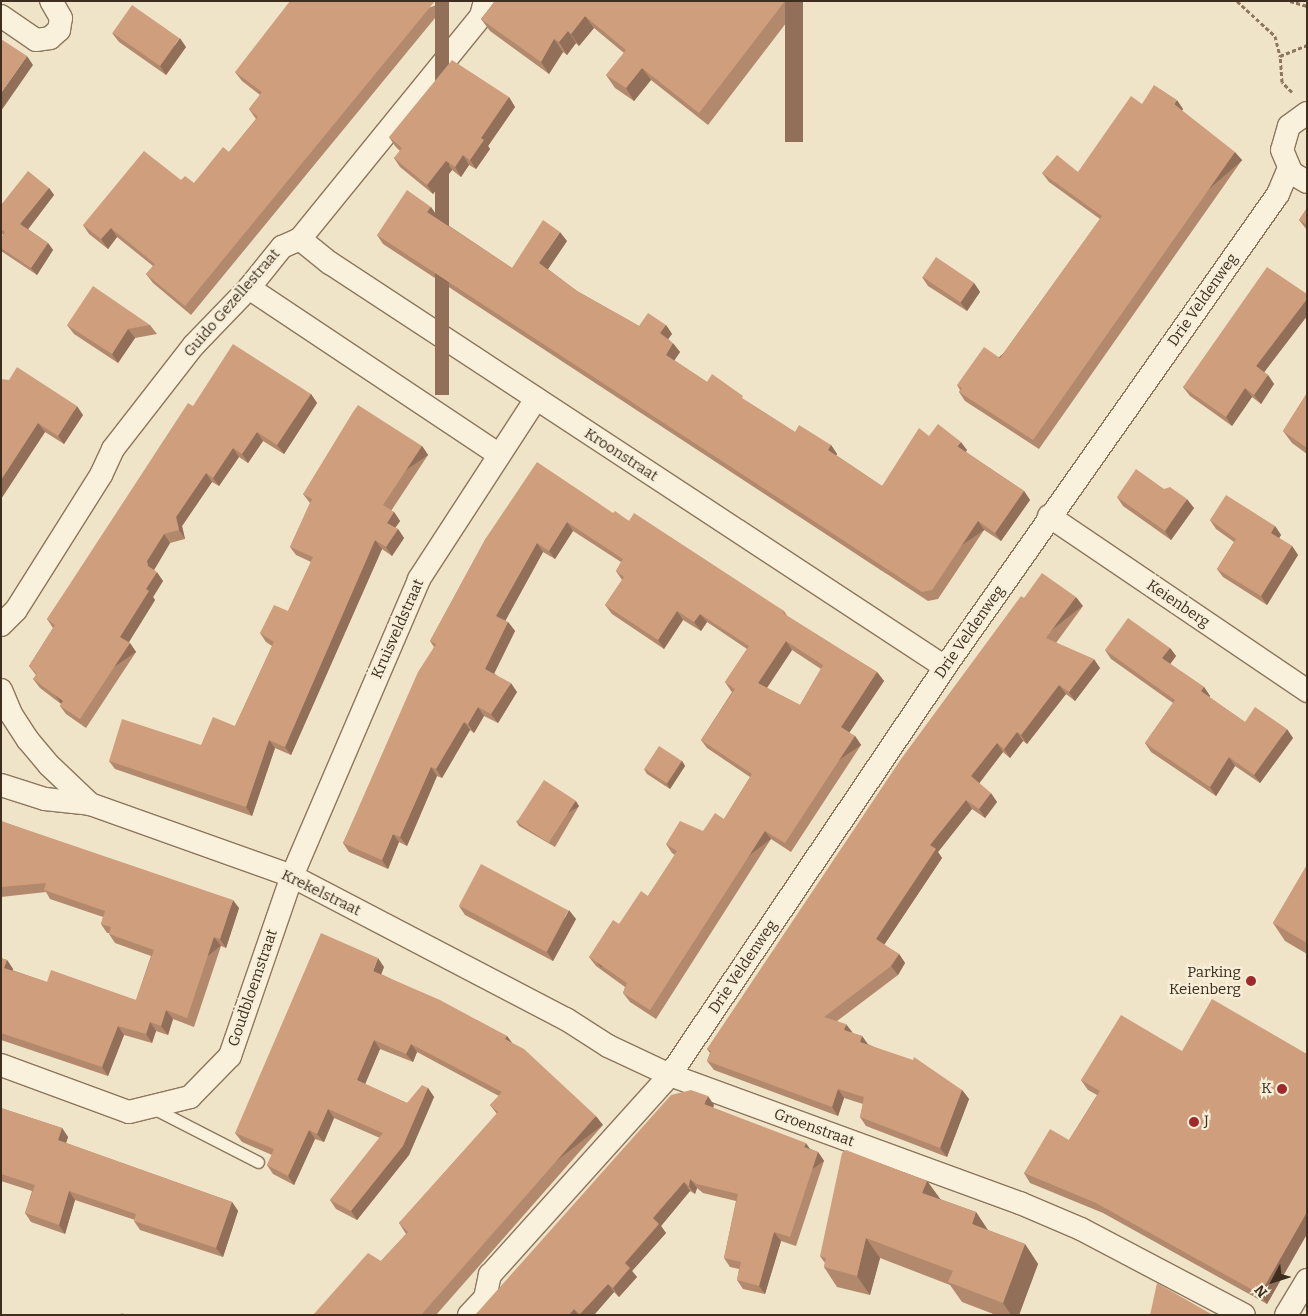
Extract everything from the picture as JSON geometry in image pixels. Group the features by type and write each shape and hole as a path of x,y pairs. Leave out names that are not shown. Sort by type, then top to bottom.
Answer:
{"street":[{"path":"1,16 36,40 50,38 59,30 61,18 51,1"},
{"name":"Guido Gezellestraat","path":"1,625 16,610 96,484 113,450 194,345 249,288 282,247 300,239 481,16 485,1"},
{"name":"Drie Veldenweg","path":"670,1075 945,667 1050,516 1278,194 1299,177 1282,150 1284,137 1301,104"},
{"name":"Kroonstraat","path":"300,239 330,263 945,667"},
{"path":"249,288 499,454"},
{"name":"Kruisveldstraat","path":"292,876 419,579 536,399"},
{"name":"Keienberg","path":"1050,516 1307,691"},
{"name":"Krekelstraat","path":"1,690 11,714 28,740 49,765 90,804 292,876 566,1019 608,1046 670,1075"},
{"path":"1,785 45,799 90,804"},
{"name":"Goudbloemstraat","path":"1,1065 129,1112 190,1097 230,1056 292,876"},
{"path":"469,1315 485,1298 490,1275 670,1075"},
{"name":"Groenstraat","path":"670,1075 1081,1228 1244,1315"},
{"path":"1286,1315 1307,1280"}],"lane":[{"path":"150,1107 258,1162"}],"path":[{"path":"1237,1 1275,36 1280,56 1282,82 1301,104"},
{"path":"1290,1 1307,6"},
{"path":"1280,56 1307,45"}],"building":[{"path":"290,1 435,1 185,306 146,274 155,264 111,228 101,239 83,225 144,151 181,180 185,176 194,183 223,147 229,152 258,117 249,109 262,92 235,72"},
{"path":"495,1 785,1 699,113 642,68 626,88 606,75 626,50 585,16 571,34 568,31 559,42 554,39 541,62 481,19"},
{"path":"132,5 180,38 160,66 112,33"},
{"path":"1,39 27,56 1,93"},
{"path":"452,60 509,97 481,138 484,140 470,160 463,155 455,167 446,161 427,185 394,158 402,148 389,137"},
{"path":"1154,85 1177,100 1174,104 1235,152 1033,440 959,392 962,388 957,385 984,347 1000,358 1102,216 1042,173 1057,155 1078,172 1131,96 1142,104"},
{"path":"28,171 49,188 20,224 48,243 31,268 1,248 1,238 5,232 1,229 1,205"},
{"path":"407,190 431,207 427,212 512,268 543,220 560,232 539,263 577,291 639,326 648,313 666,325 660,333 673,343 666,355 707,382 712,374 743,396 742,398 795,432 799,425 831,445 828,450 882,486 919,428 929,436 938,424 961,442 957,446 1024,491 995,533 978,521 932,590 922,592 377,235"},
{"path":"1307,208 1307,225 1299,220"},
{"path":"936,257 974,283 961,303 923,277"},
{"path":"1267,267 1307,294 1307,299 1256,366 1268,375 1254,395 1245,388 1226,417 1183,387"},
{"path":"93,286 150,325 128,329 112,354 67,325"},
{"path":"233,344 311,394 277,445 257,432 242,454 233,448 213,478 206,473 176,517 179,530 164,534 147,561 148,566 157,572 146,589 149,591 120,637 130,643 80,719 60,706 63,701 33,679 37,674 29,666 55,625 47,619 188,403 193,406"},
{"path":"17,367 77,406 58,436 38,423 1,480 1,379 9,380"},
{"path":"1307,393 1307,448 1283,431"},
{"path":"358,405 422,446 383,505 394,512 387,523 398,529 386,547 375,540 285,747 269,740 246,807 109,761 122,719 201,745 213,717 235,726 274,642 260,633 274,605 288,611 313,557 290,547 312,499 303,494"},
{"path":"537,462 613,513 615,511 629,521 634,513 784,611 783,613 877,672 841,727 855,736 785,843 765,831 650,1010 623,993 627,983 589,957 613,920 619,924 641,891 648,896 677,851 666,844 680,821 703,831 715,813 724,819 752,774 701,740 735,689 725,682 749,646 700,614 694,622 677,611 658,640 605,605 624,577 616,571 623,559 567,522 549,551 537,543 496,616 508,622 485,669 511,683 491,714 478,707 468,724 464,722 436,769 431,767 400,837 393,834 382,860 343,843 418,672 436,644 430,641 486,538","holes":["786,641 823,665 800,705 758,683"]},
{"path":"1136,469 1164,489 1170,487 1187,499 1165,531 1117,497"},
{"path":"1226,495 1275,526 1271,533 1292,546 1261,596 1217,569 1236,539 1210,520"},
{"path":"1042,573 1076,597 1046,638 1094,659 1069,692 1059,685 1021,735 1017,732 1004,749 997,743 971,776 991,793 979,809 966,800 930,845 936,849 876,939 899,954 891,966 824,1017 846,1024 844,1030 862,1036 860,1042 913,1060 914,1057 962,1090 940,1148 860,1117 864,1097 838,1089 832,1107 707,1061 711,1051 707,1049 901,759 1021,596 1024,598"},
{"path":"1128,618 1170,648 1162,658 1204,687 1201,691 1245,722 1255,707 1287,729 1254,775 1229,757 1210,787 1145,743 1175,700 1105,650"},
{"path":"659,746 682,761 667,783 644,769"},
{"path":"544,780 576,801 549,843 517,822"},
{"path":"1,821 233,900 220,939 214,937 187,1018 166,1010 161,1026 150,1022 146,1034 118,1026 102,1067 1,1033 1,958 7,960 4,968 47,982 51,970 136,1000 154,950 109,934 111,927 101,924 105,911 44,890 46,883 1,887"},
{"path":"481,864 568,910 546,952 459,905"},
{"path":"1307,865 1307,943 1273,923"},
{"path":"321,933 378,958 373,971 440,1000 507,1036 505,1039 524,1049 596,1116 421,1315 313,1315 368,1253 381,1261 408,1232 399,1223 498,1112 490,1105 502,1092 411,1044 406,1054 374,1040 357,1080 407,1103 422,1085 428,1088 403,1146 351,1211 330,1200 383,1133 328,1109 317,1134 309,1130 288,1176 267,1165 274,1149 235,1133"},
{"path":"1212,999 1307,1054 1307,1212 1260,1294 1096,1203 1024,1173 1050,1129 1069,1140 1100,1091 1081,1080 1121,1015 1182,1051"},
{"path":"691,1090 708,1096 704,1104 806,1143 804,1147 818,1152 790,1237 774,1232 759,1286 737,1280 741,1262 724,1258 738,1194 697,1184 690,1179 689,1186 684,1182 653,1218 659,1224 625,1263 630,1268 613,1288 608,1284 580,1314 574,1309 569,1315 475,1315 671,1095"},
{"path":"1,1108 62,1128 58,1140 232,1202 216,1248 134,1221 136,1214 69,1191 59,1225 25,1213 35,1185 1,1174"},
{"path":"846,1150 927,1181 922,1193 976,1212 972,1224 1025,1244 1003,1303 948,1282 953,1271 866,1238 857,1276 824,1267 826,1258 820,1256 842,1153"},
{"path":"1157,1283 1213,1315 1150,1315"}],"place":[{"name":"Parking Keienberg","path":"1251,981"},
{"name":"K","path":"1282,1089"},
{"name":"J","path":"1194,1122"}]}
